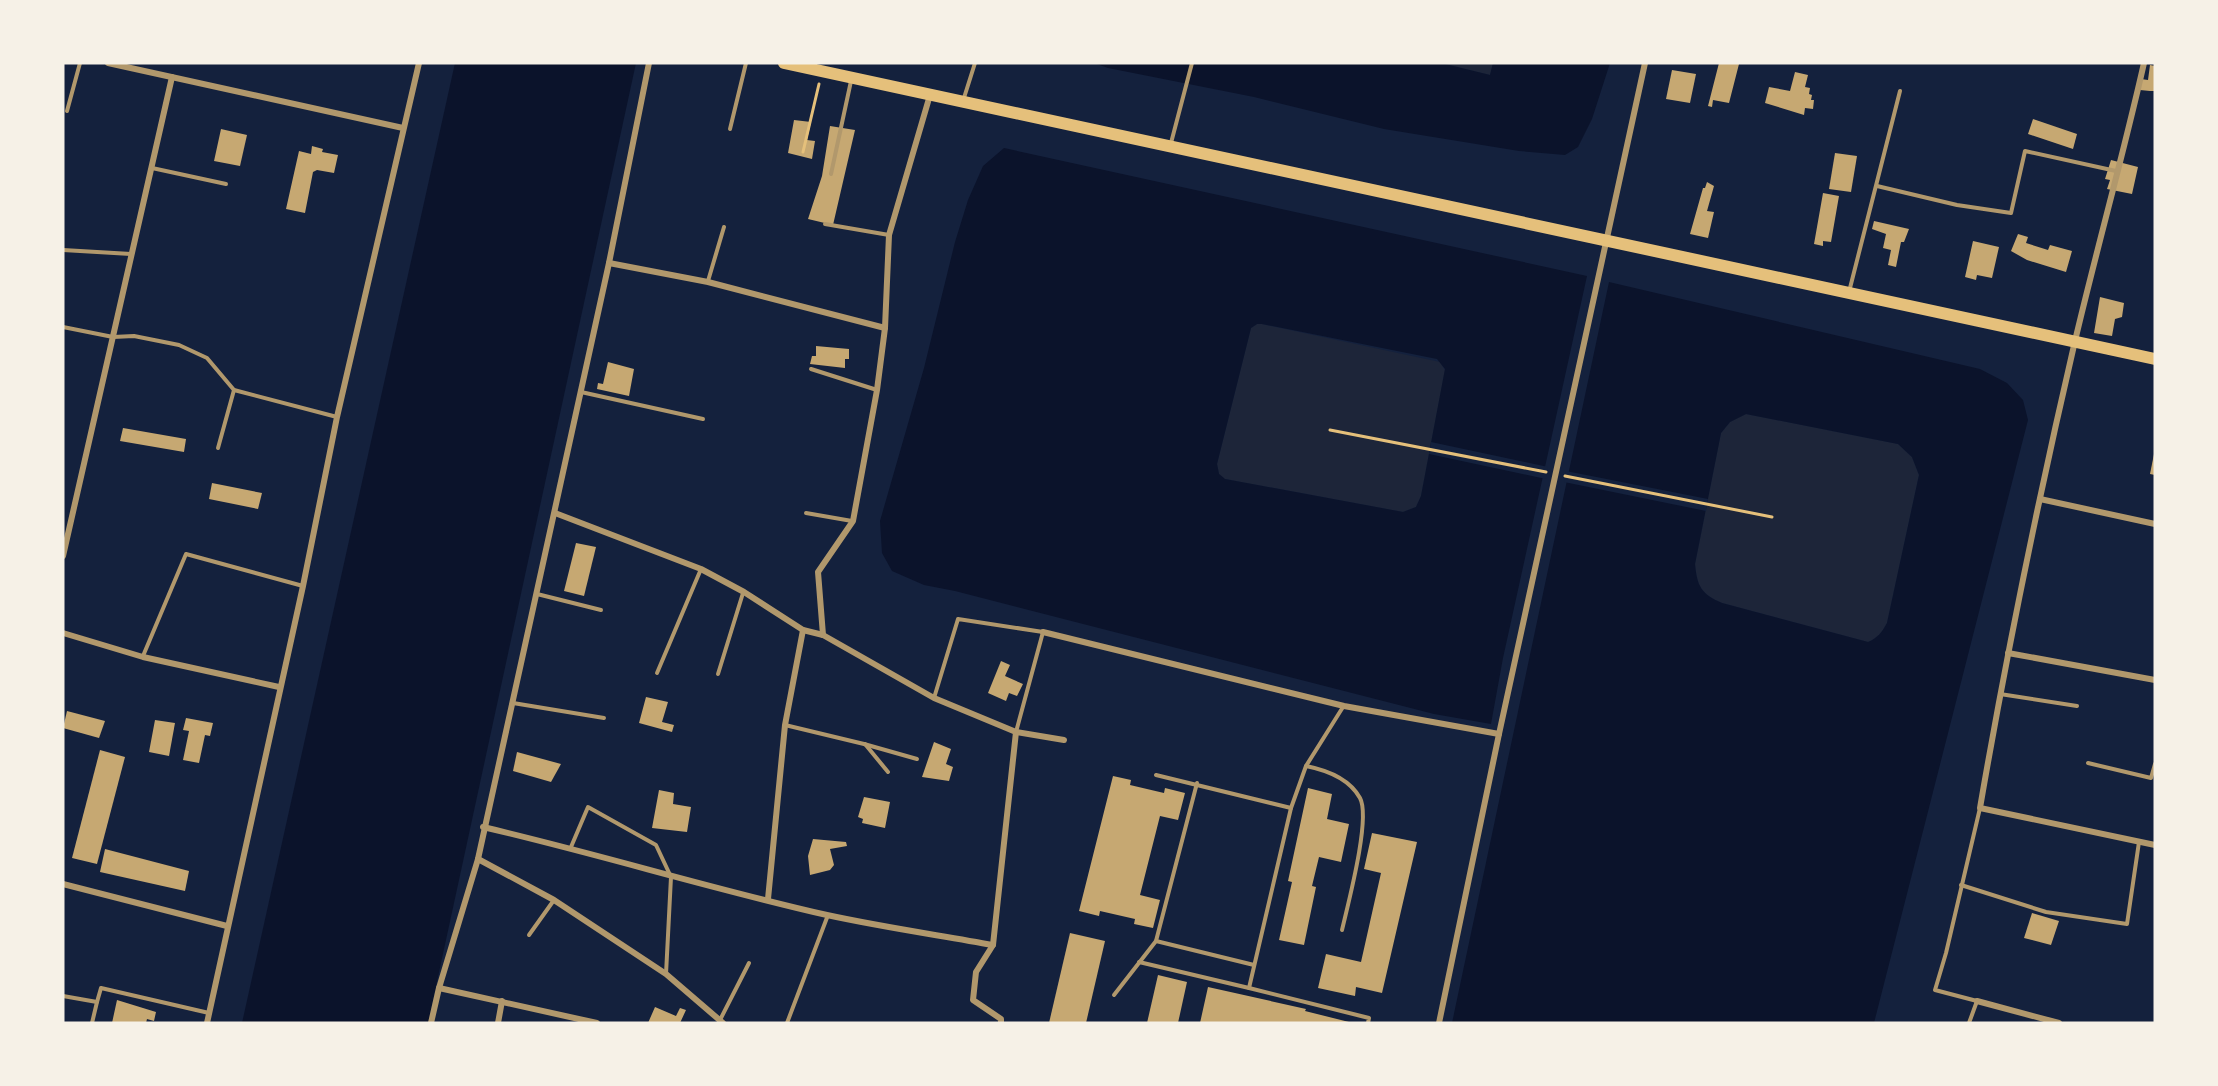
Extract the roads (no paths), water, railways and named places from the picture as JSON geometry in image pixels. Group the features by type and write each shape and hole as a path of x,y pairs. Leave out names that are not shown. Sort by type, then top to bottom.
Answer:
{"main road":[{"path":"784,63 823,67 852,78 2155,359"}],"street":[{"path":"108,63 403,128"},
{"path":"207,1023 303,586 337,417 419,63"},
{"path":"431,1023 439,988 478,859 483,827 513,703 609,263 649,63"},
{"path":"1439,1023 1499,734 1645,63"},
{"path":"2144,63 2075,341 2040,499 1999,694 1980,808 2155,845"},
{"path":"63,556 172,77"},
{"path":"823,635 818,572 853,521 877,390 885,328 889,235 930,94"},
{"path":"609,263 708,282 885,328"},
{"path":"2040,499 2155,524"},
{"path":"555,513 701,568 744,592 803,630 823,635 934,698 1016,732 1064,740"},
{"path":"768,900 785,725 803,630"},
{"path":"1043,632 1344,706 1499,734"},
{"path":"63,633 143,657 279,687"},
{"path":"2008,653 2155,680"},
{"path":"1001,1023 1001,1019 973,1000 976,972 993,945 1016,732"},
{"path":"483,827 571,847 671,877 828,915 993,945"},
{"path":"478,859 554,900 666,974 721,1022"},
{"path":"63,884 227,926"},
{"path":"439,988 597,1023"},
{"path":"498,1023 502,1001"},
{"path":"1977,1001 2059,1023"}],"lane":[{"path":"67,111 80,63"},
{"path":"730,129 746,63"},
{"path":"963,102 975,63"},
{"path":"1170,146 1192,63"},
{"path":"831,174 852,78"},
{"path":"1849,293 1900,91"},
{"path":"1877,186 1957,205 2011,213 2025,151 2116,171"},
{"path":"151,168 226,184"},
{"path":"825,224 889,235"},
{"path":"708,282 724,227"},
{"path":"63,250 132,254"},
{"path":"63,327 113,338 134,336 179,345 213,363 220,375 234,390 337,417"},
{"path":"811,369 877,390"},
{"path":"218,448 234,390"},
{"path":"580,392 703,419"},
{"path":"806,513 853,521"},
{"path":"143,657 186,554 303,586"},
{"path":"657,673 701,568"},
{"path":"718,674 744,592"},
{"path":"537,594 601,610"},
{"path":"934,698 958,619 1043,632 1016,732"},
{"path":"1999,694 2077,706"},
{"path":"513,703 604,717"},
{"path":"1249,988 1291,808 1306,766 1344,706"},
{"path":"785,725 917,759"},
{"path":"864,744 888,772"},
{"path":"2088,763 2151,778 2155,764"},
{"path":"1306,766 1328,770 1351,787 1361,799 1362,836 1342,930"},
{"path":"1156,775 1197,783 1291,808"},
{"path":"1114,995 1156,941 1197,783"},
{"path":"571,847 588,807 656,845 671,877 666,974"},
{"path":"1969,1023 1977,1001 1935,990 1980,808"},
{"path":"1961,885 2046,912 2127,924 2139,842"},
{"path":"529,935 554,900"},
{"path":"787,1023 828,915"},
{"path":"1156,941 1254,965"},
{"path":"1138,962 1369,1018 1368,1023"},
{"path":"721,1022 749,963"},
{"path":"92,1023 101,988 210,1013"},
{"path":"63,996 97,1002"}]}
